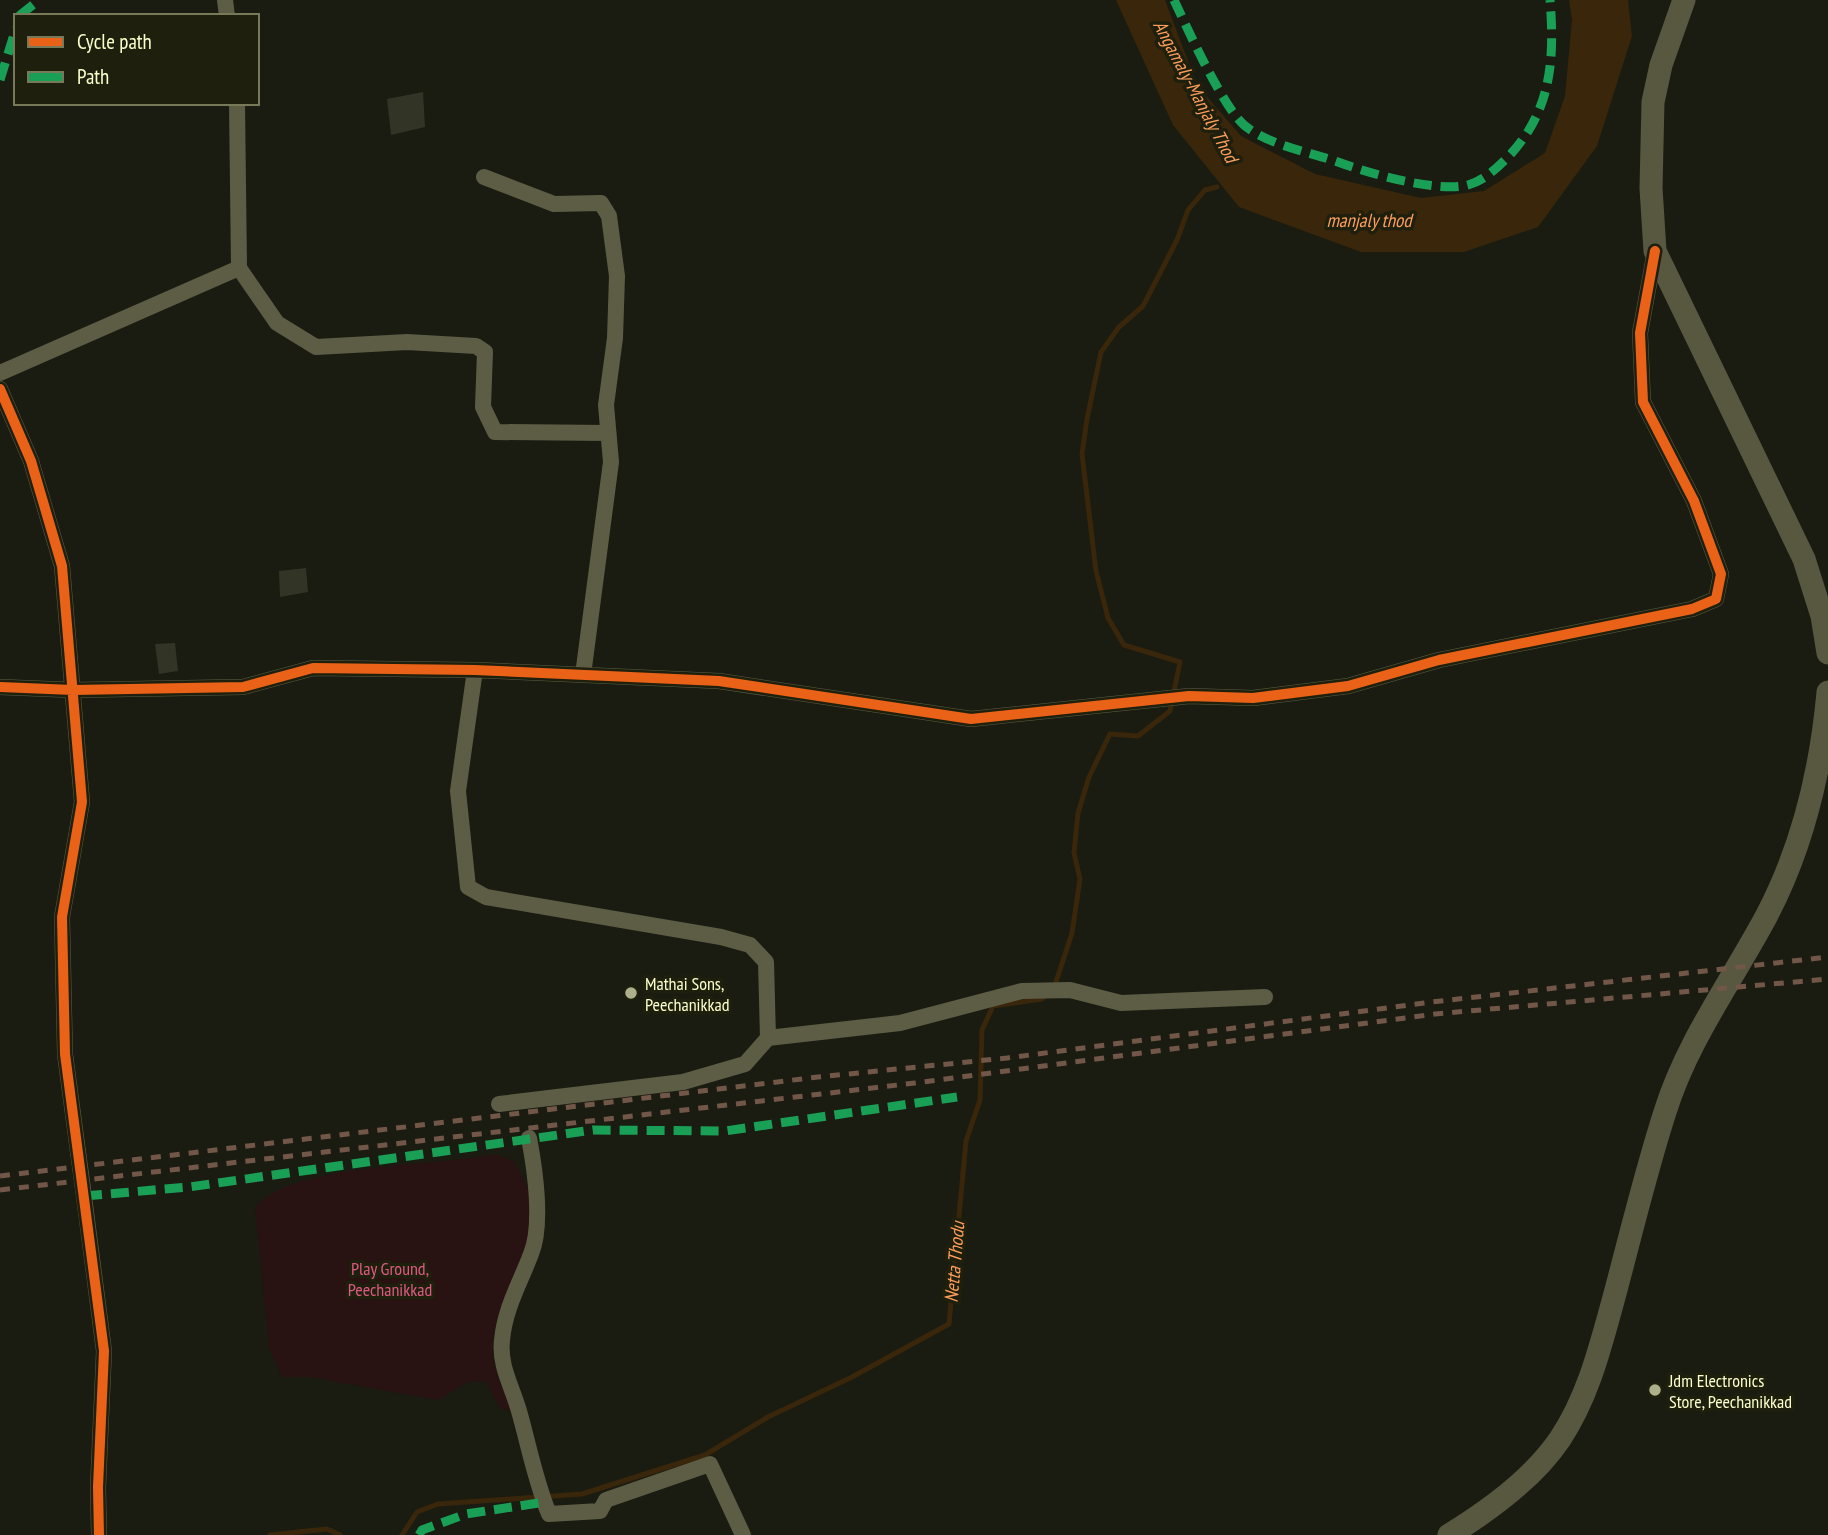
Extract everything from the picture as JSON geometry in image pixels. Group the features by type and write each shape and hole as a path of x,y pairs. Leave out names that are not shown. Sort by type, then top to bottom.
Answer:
{"main road":[{"path":"1684,0 1661,65 1653,102 1651,188 1655,251 1804,559 1822,616 1828,653"},
{"path":"1449,1535 1478,1517 1524,1480 1560,1440 1581,1401 1597,1360 1665,1109 1703,1027 1768,913 1809,814 1823,750 1828,692"}],"street":[{"path":"237,105 239,268 277,323 316,348 407,342 476,346 485,352 483,407 495,432 608,433"},
{"path":"484,177 554,204 601,203 609,216 617,276 615,338 606,405 611,462 583,675"},
{"path":"0,687 73,691 243,687 313,668 475,670 719,681 971,719 1185,696 1253,698 1348,686 1439,660 1692,609 1716,599 1721,574 1694,501 1643,402 1640,332 1655,251"},
{"path":"0,373 239,268"},
{"path":"0,389 31,461 62,566 73,691 82,802 62,917 65,1054 104,1352 98,1487 99,1535"},
{"path":"475,670 458,791 463,864 468,887 486,897 721,937 750,945 766,962 768,1038"},
{"path":"499,1104 683,1082 745,1064 768,1038 900,1023 1022,990 1070,990 1121,1003 1265,996"},
{"path":"529,1138 537,1202 536,1236 532,1253 509,1304 501,1341 501,1362 514,1394 539,1486 550,1514 600,1511 606,1500 710,1464 743,1535"}],"green space":[{"name":"Play Ground, Peechanikkad","path":"496,1154 515,1162 533,1207 533,1226 528,1245 497,1321 493,1341 495,1367 513,1412 500,1408 486,1381 468,1382 438,1400 310,1377 282,1377 269,1348 255,1207 275,1192 333,1174"}],"water":[{"name":"manjaly thod","path":"1116,0 1165,0 1197,85 1241,136 1315,174 1421,198 1484,191 1545,153 1565,96 1572,20 1569,0 1628,0 1632,36 1597,146 1538,227 1464,252 1361,252 1239,207 1173,125"}],"building":[{"path":"423,92 425,127 391,135 387,99"},
{"path":"306,568 308,592 280,597 279,571"},
{"path":"175,643 178,671 159,674 155,644"}],"waterway":[{"path":"1054,988 1072,933 1080,879 1074,853 1078,813 1089,777 1110,734 1138,736 1170,711 1180,662 1124,645 1108,618 1096,571 1082,454 1087,419 1101,352 1119,327 1143,306 1177,240 1188,210 1205,190 1217,187"},
{"name":"Netta Thodu","path":"402,1535 417,1512 438,1504 582,1494 705,1455 768,1417 852,1377 949,1324 966,1141 980,1100 982,1030 993,1006 1042,999 1047,994"},
{"name":"Netta Thodu","path":"270,1535 327,1529 340,1535"}],"railway":[{"path":"0,1176 818,1077 1007,1058 1432,1002 1828,957"},
{"path":"0,1190 915,1083 1435,1014 1828,979"}],"marked path":[{"path":"22,14 39,0"},
{"path":"1174,0 1226,102 1235,116 1254,132 1289,147 1384,176 1421,184 1455,187 1474,183 1494,170 1522,141 1533,123 1547,85 1550,65 1550,0"},
{"path":"0,80 14,34"},
{"path":"84,1196 189,1187 593,1130 725,1131 957,1097"},
{"path":"419,1535 422,1530 466,1514 545,1502"}],"cycle path":[{"path":"0,687 73,690 243,687 313,668 475,670 719,681 971,719 1189,696 1253,698 1348,686 1439,660 1692,609 1716,599 1721,574 1694,501 1643,402 1640,333 1655,251"},
{"path":"0,389 31,461 62,566 82,802 62,917 65,1054 104,1351 98,1487 99,1535"}],"place":[{"name":"Mathai Sons, Peechanikkad","path":"631,993"},
{"name":"Jdm Electronics Store, Peechanikkad","path":"1655,1390"}],"water label":[{"name":"Angamaly-Manjaly Thod","path":"1196,91"}]}
